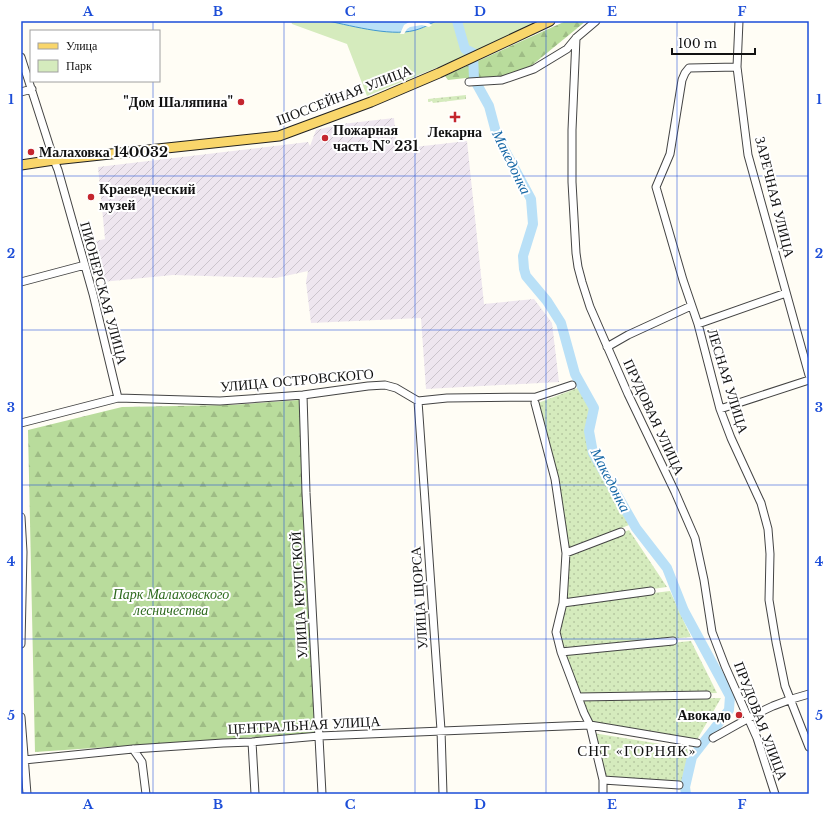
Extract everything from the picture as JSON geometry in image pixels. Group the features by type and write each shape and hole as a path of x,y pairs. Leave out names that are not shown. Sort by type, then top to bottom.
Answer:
{"main road":[{"name":"ШОССЕЙНАЯ УЛИЦА","path":"21,165 54,160 279,136 371,102 480,54 550,21"}],"street":[{"path":"469,82 502,80 534,69 567,49 576,38 596,21"},
{"name":"ЗАРЕЧНАЯ УЛИЦА","path":"739,21 737,67 748,155 786,293 806,351 809,375"},
{"name":"ПРУДОВАЯ УЛИЦА","path":"576,38 572,130 572,182 578,267 588,301 607,347 695,538 704,580 712,632 725,666 757,738 775,794"},
{"name":"ПИОНЕРСКАЯ УЛИЦА","path":"21,57 58,170 93,294 118,398"},
{"name":"ЛЕСНАЯ УЛИЦА","path":"737,67 689,68 685,73 682,80 670,154 656,187 683,280 698,324 720,409 731,438 761,503 768,529 770,554 770,600 776,642 785,686 809,747"},
{"path":"21,92 32,90"},
{"path":"21,282 85,265"},
{"path":"698,324 786,293"},
{"path":"607,347 628,335 691,306"},
{"path":"720,409 809,380"},
{"name":"УЛИЦА ОСТРОВСКОГО","path":"21,423 118,398 220,401 303,395 385,385 396,388 418,401"},
{"path":"418,401 447,398 536,397 572,385"},
{"name":"УЛИЦА КРУПСКОЙ","path":"303,395 306,493 322,794"},
{"name":"УЛИЦА ЩОРСА","path":"418,401 441,730 444,794"},
{"path":"535,403 555,480 566,553 563,603 556,632 561,652 584,713 590,724 603,780 604,794"},
{"path":"21,516 23,552 21,644"},
{"path":"566,553 621,532"},
{"path":"563,603 651,591"},
{"path":"561,652 673,641"},
{"path":"713,738 748,718 774,706 790,699 809,694"},
{"path":"578,697 707,695"},
{"path":"21,717 22,758 27,794"},
{"name":"ЦЕНТРАЛЬНАЯ УЛИЦА","path":"22,758 319,736 590,724 697,743"},
{"path":"248,794 255,791 252,742"},
{"path":"133,749 142,762 146,794"},
{"path":"603,780 679,785"}],"shaded area":[{"path":"394,118 397,149 467,141 484,304 534,299 552,323 559,382 426,389 421,318 311,323 306,282 308,271 276,278 173,275 102,282 96,241 105,239 98,167 308,142 310,146 316,130 342,124"}],"green space":[{"path":"291,21 328,21 382,31 418,30 436,21 542,21 473,53 367,96 347,44 292,24"},
{"path":"566,21 586,21 531,66 500,77 448,80 445,76"},
{"path":"466,95 466,99 433,103 432,101 428,102 428,99"},
{"path":"580,387 592,408 587,431 591,454 629,525 567,551 538,403"},
{"name":"Парк Малаховского лесничества","path":"299,400 316,733 35,752 28,430 122,407 231,405"},
{"path":"629,530 667,587 565,601 568,554"},
{"path":"670,591 691,637 563,649 559,632 564,604"},
{"path":"691,641 717,693 580,696 564,653"},
{"path":"721,698 694,745 592,728 581,701"},
{"path":"593,733 692,750 683,786 605,782"}],"water":[{"path":"328,21 436,21 419,29 386,32"}],"pier":[{"path":"411,21 424,21 432,25 429,27 422,25 410,27 404,34 400,34 404,25"}],"waterway":[{"name":"Македонка","path":"457,21 465,49 473,53 474,79 489,106 497,136 531,199 533,224 523,256 524,269 526,276 547,301 561,323 575,374 594,408 589,431 593,453 636,528 667,568 684,611 730,696 729,710 692,757 685,787 686,794"}],"place":[{"name":"\"Дом Шаляпина\"","path":"241,102"},
{"name":"Лекарна","path":"455,117"},
{"name":"Пожарная часть № 231","path":"325,138"},
{"name":"Малаховка 140032","path":"31,152"},
{"name":"Краеведческий музей","path":"91,197"},
{"name":"Авокадо","path":"739,715"}],"district":[{"name":"СНТ «ГОРНЯК»","path":"637,750"}]}
